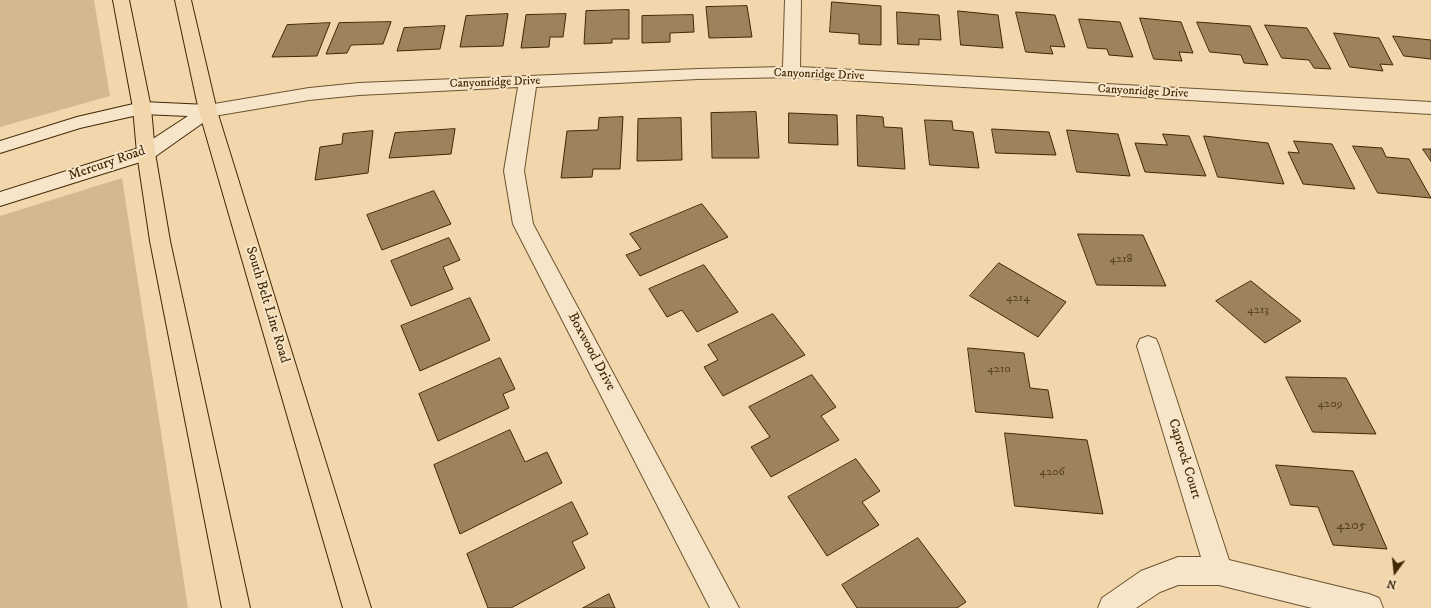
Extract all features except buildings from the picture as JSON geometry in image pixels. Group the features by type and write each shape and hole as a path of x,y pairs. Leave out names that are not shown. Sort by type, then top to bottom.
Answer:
{"main road":[{"path":"121,0 142,108 146,153 160,241 236,608"},
{"name":"South Belt Line Road","path":"183,0 208,110 357,608"}],"street":[{"path":"792,72 794,0"},
{"name":"Canyonridge Drive","path":"208,110 309,94 359,89 698,74 792,72 1431,108"},
{"name":"Boxwood Drive","path":"528,82 514,171 523,224 725,608"},
{"path":"0,147 77,123 142,108 208,110"},
{"name":"Mercury Road","path":"0,199 146,153 208,110"},
{"name":"Caprock Court","path":"1148,346 1219,571"},
{"path":"1112,608 1151,581 1178,571 1219,571 1369,608"}],"shaded area":[{"path":"0,0 94,0 110,96 0,127"},
{"path":"122,178 188,608 0,608 0,216"}]}
